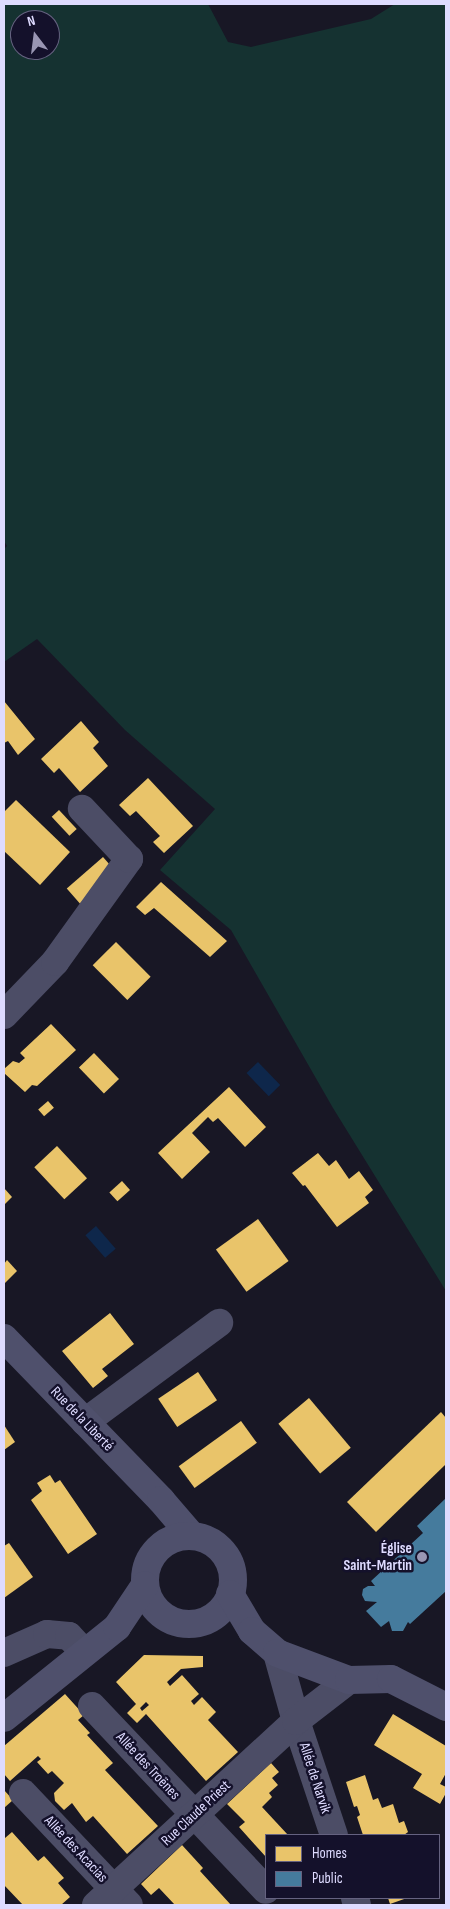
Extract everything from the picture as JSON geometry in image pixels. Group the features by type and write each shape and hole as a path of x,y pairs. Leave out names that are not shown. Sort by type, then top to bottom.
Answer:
{"street":[{"path":"4,1015 55,962 129,859 82,809"},
{"path":"85,1422 218,1323"},
{"name":"Rue de la Liberté","path":"4,1338 161,1500 191,1536"},
{"path":"161,1500 163,1543"},
{"path":"210,1620 219,1613 230,1594 232,1571 222,1550 202,1538 191,1536 176,1537 163,1543 153,1554 146,1567 145,1585 147,1597 164,1616 181,1623 210,1620 252,1632"},
{"path":"4,1718 117,1627 145,1585"},
{"path":"230,1594 252,1632 277,1653 350,1680 391,1679 446,1707"},
{"path":"117,1627 164,1616"},
{"path":"4,1653 48,1634 70,1636 84,1652"},
{"name":"Allée de Narvik","path":"277,1653 296,1721 334,1834"},
{"name":"Rue Claude Priest","path":"113,1900 193,1814 296,1721 350,1680"},
{"name":"Allée des Troënes","path":"92,1706 265,1889"},
{"name":"Allée des Acacias","path":"23,1793 113,1900"}],"green space":[{"path":"4,4 208,4 228,42 251,47 371,19 395,4 446,4 446,1291 333,1108 231,930 160,870 215,809 125,730 37,639 4,662 4,549 7,546 4,541"}],"water":[{"path":"258,1062 280,1085 269,1096 246,1073"},
{"path":"96,1226 116,1249 105,1258 85,1235"}],"building: Homes":[{"path":"4,701 35,739 18,755 8,741 4,743"},
{"path":"81,721 99,742 93,748 108,766 80,792 59,768 54,773 41,759"},
{"path":"148,778 193,826 164,853 153,842 160,836 136,811 130,816 119,805"},
{"path":"16,800 70,852 40,885 4,851 4,812"},
{"path":"59,810 77,829 69,836 52,817"},
{"path":"103,857 116,872 80,904 67,888"},
{"path":"161,882 227,941 210,957 154,908 145,915 136,907"},
{"path":"116,942 151,977 127,1000 93,965"},
{"path":"51,1024 76,1050 37,1086 32,1085 25,1092 4,1073 4,1069 13,1061 19,1063 25,1058 20,1053"},
{"path":"94,1053 119,1079 104,1093 79,1068"},
{"path":"229,1087 266,1127 245,1147 218,1118 213,1122 208,1117 192,1133 210,1152 182,1179 158,1153"},
{"path":"48,1101 54,1108 44,1116 38,1110"},
{"path":"57,1146 87,1178 64,1199 34,1167"},
{"path":"318,1153 329,1166 336,1160 349,1179 359,1171 373,1190 365,1197 369,1203 337,1227 305,1185 303,1186 292,1173"},
{"path":"122,1181 130,1190 117,1201 109,1192"},
{"path":"4,1188 12,1197 4,1205"},
{"path":"258,1219 289,1261 246,1292 216,1250"},
{"path":"7,1260 17,1271 4,1284 4,1264"},
{"path":"110,1313 134,1344 102,1369 108,1376 93,1388 62,1351"},
{"path":"198,1372 217,1400 177,1427 158,1399"},
{"path":"309,1398 351,1448 320,1474 278,1424"},
{"path":"441,1412 446,1418 446,1464 376,1532 347,1502"},
{"path":"241,1421 257,1443 195,1488 179,1466"},
{"path":"4,1425 15,1442 4,1450"},
{"path":"50,1475 55,1483 60,1480 97,1534 68,1554 31,1500 42,1491 37,1483"},
{"path":"9,1543 33,1577 4,1598 4,1546"},
{"path":"144,1655 203,1656 203,1667 181,1669 167,1682 170,1686 182,1675 199,1694 191,1701 194,1705 202,1697 216,1712 208,1720 238,1752 206,1781 146,1714 137,1723 127,1713 136,1704 116,1682","holes":["146,1702 149,1705 142,1711 140,1708"]},
{"path":"65,1694 84,1715 78,1720 90,1733 87,1735 113,1763 105,1770 158,1826 127,1854 93,1816 86,1822 72,1803 64,1810 55,1801 54,1793 64,1783 52,1771 48,1774 37,1762 41,1759 38,1756 10,1781 4,1774 4,1746"},
{"path":"393,1714 446,1746 446,1773 440,1784 446,1787 446,1793 440,1804 413,1788 422,1774 374,1745"},
{"path":"271,1763 279,1772 272,1778 278,1785 269,1793 272,1797 262,1807 287,1834 265,1834 265,1856 239,1827 245,1822 227,1804"},
{"path":"365,1775 373,1800 378,1798 382,1808 393,1804 399,1823 404,1821 408,1832 405,1834 363,1834 357,1817 360,1815 357,1806 354,1807 346,1782"},
{"path":"4,1790 13,1800 4,1808"},
{"path":"12,1832 38,1861 44,1856 64,1878 58,1883 70,1897 61,1905 23,1905 4,1885 4,1837"},
{"path":"182,1845 203,1868 200,1871 231,1905 175,1905 159,1888 151,1895 141,1884"},
{"path":"388,1899 404,1899 390,1904"}],"building: Public":[{"name":"Église Saint-Martin","path":"446,1498 446,1591 410,1624 408,1622 403,1631 392,1631 389,1621 381,1627 366,1611 377,1602 365,1601 362,1595 363,1589 368,1586 375,1586 371,1581 423,1533 417,1526"}],"place":[{"name":"Église Saint-Martin","path":"422,1557"}]}
